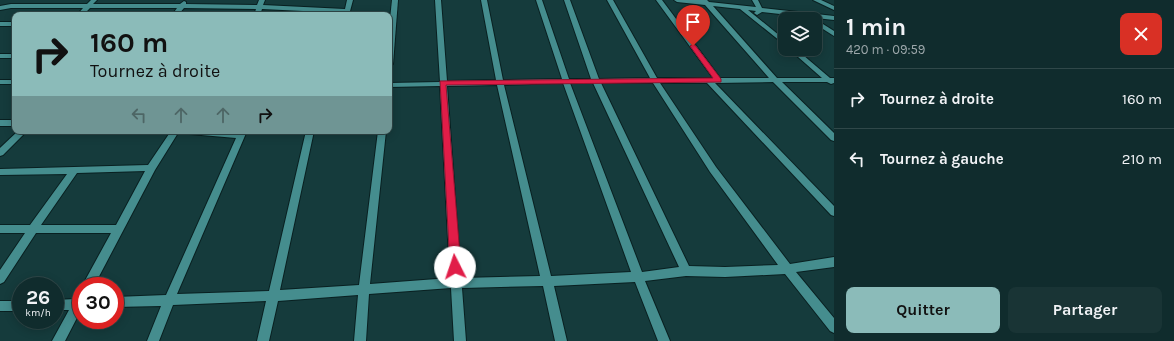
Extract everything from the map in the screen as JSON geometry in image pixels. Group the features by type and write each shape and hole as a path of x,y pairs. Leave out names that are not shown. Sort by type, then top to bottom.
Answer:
{"street":[{"path":"83,12 94,0"},
{"path":"177,12 186,0"},
{"path":"346,12 350,0"},
{"path":"392,32 395,0"},
{"path":"438,0 442,83 460,341"},
{"path":"484,0 500,82 561,341"},
{"path":"539,0 565,81 637,277 664,341"},
{"path":"567,0 596,81 686,271"},
{"path":"610,0 634,46 655,81 714,171 786,269 834,327"},
{"path":"659,0 718,80"},
{"path":"678,0 705,2 778,12"},
{"path":"755,0 760,10"},
{"path":"816,0 834,8"},
{"path":"705,2 776,81 834,138"},
{"path":"0,8 10,6 182,6 262,3 338,12"},
{"path":"742,8 778,38"},
{"path":"753,17 760,10"},
{"path":"822,17 834,18"},
{"path":"0,24 12,24"},
{"path":"822,26 834,34"},
{"path":"0,56 12,56"},
{"path":"800,56 832,82"},
{"path":"392,84 718,80 832,82"},
{"path":"709,81 834,212"},
{"path":"0,82 12,82"},
{"path":"0,123 12,123"},
{"path":"0,154 20,134"},
{"path":"93,277 151,168 173,134"},
{"path":"153,341 169,300 242,134"},
{"path":"263,341 309,134"},
{"path":"360,341 364,290 382,134"},
{"path":"0,172 151,168"},
{"path":"0,280 74,170"},
{"path":"0,229 119,229"},
{"path":"124,302 273,296 456,283 637,277 686,271 786,269 834,262"},
{"path":"0,306 12,306"},
{"path":"58,341 72,316"}],"route":[{"path":"455,267 442,83 718,80 693,46"}]}
